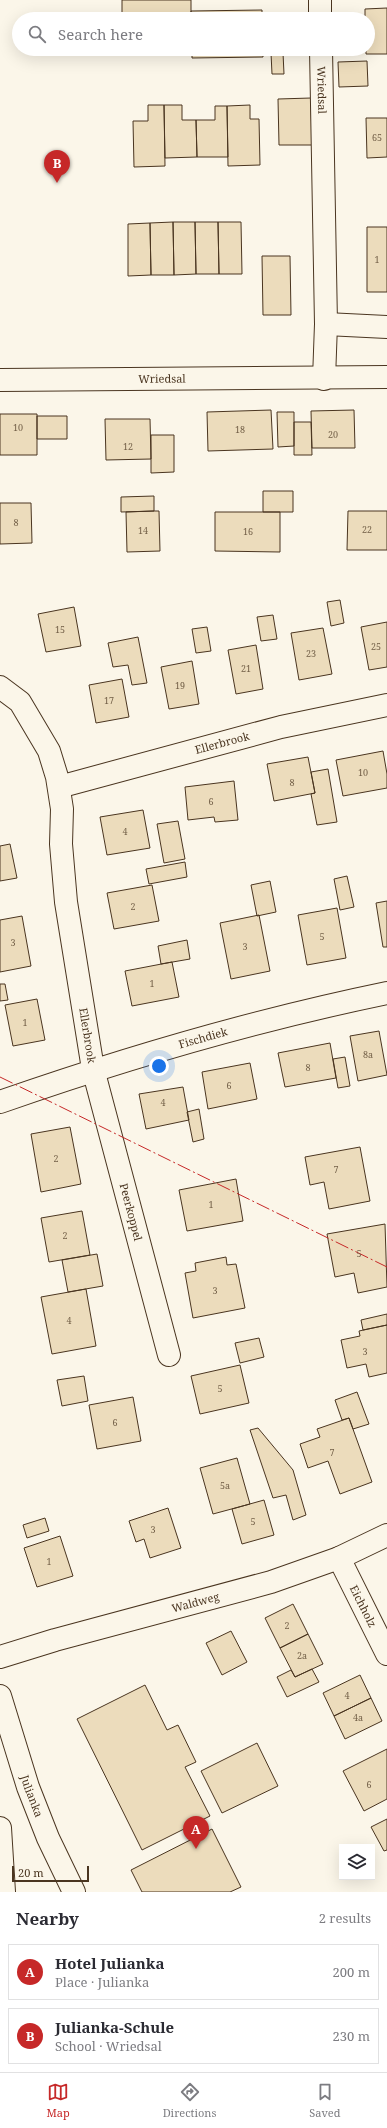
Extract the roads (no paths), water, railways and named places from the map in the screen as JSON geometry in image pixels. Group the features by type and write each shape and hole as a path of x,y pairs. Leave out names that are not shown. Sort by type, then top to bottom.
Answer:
{"street":[{"path":"320,0 320,12"},
{"name":"Wriedsal","path":"321,56 326,324 324,379"},
{"path":"326,324 387,327"},
{"name":"Wriedsal","path":"0,380 324,379 387,377"},
{"name":"Ellerbrook","path":"0,687 20,702 43,739 54,764 59,787 66,902 93,1069"},
{"name":"Ellerbrook","path":"59,787 281,727 387,705"},
{"name":"Fischdiek","path":"0,1102 93,1069 282,1018 387,993"},
{"name":"Peerkoppel","path":"93,1069 169,1355"},
{"name":"Waldweg","path":"0,1657 55,1640 271,1582 338,1558 387,1535"},
{"name":"Eichholz","path":"338,1558 387,1654"},
{"name":"Julianka","path":"0,1696 28,1787 48,1838 74,1892"},
{"path":"0,1828 4,1892"}],"place":[{"name":"Julianka-Schule","path":"57,183"},
{"name":"Hotel Julianka","path":"196,1849"}]}
